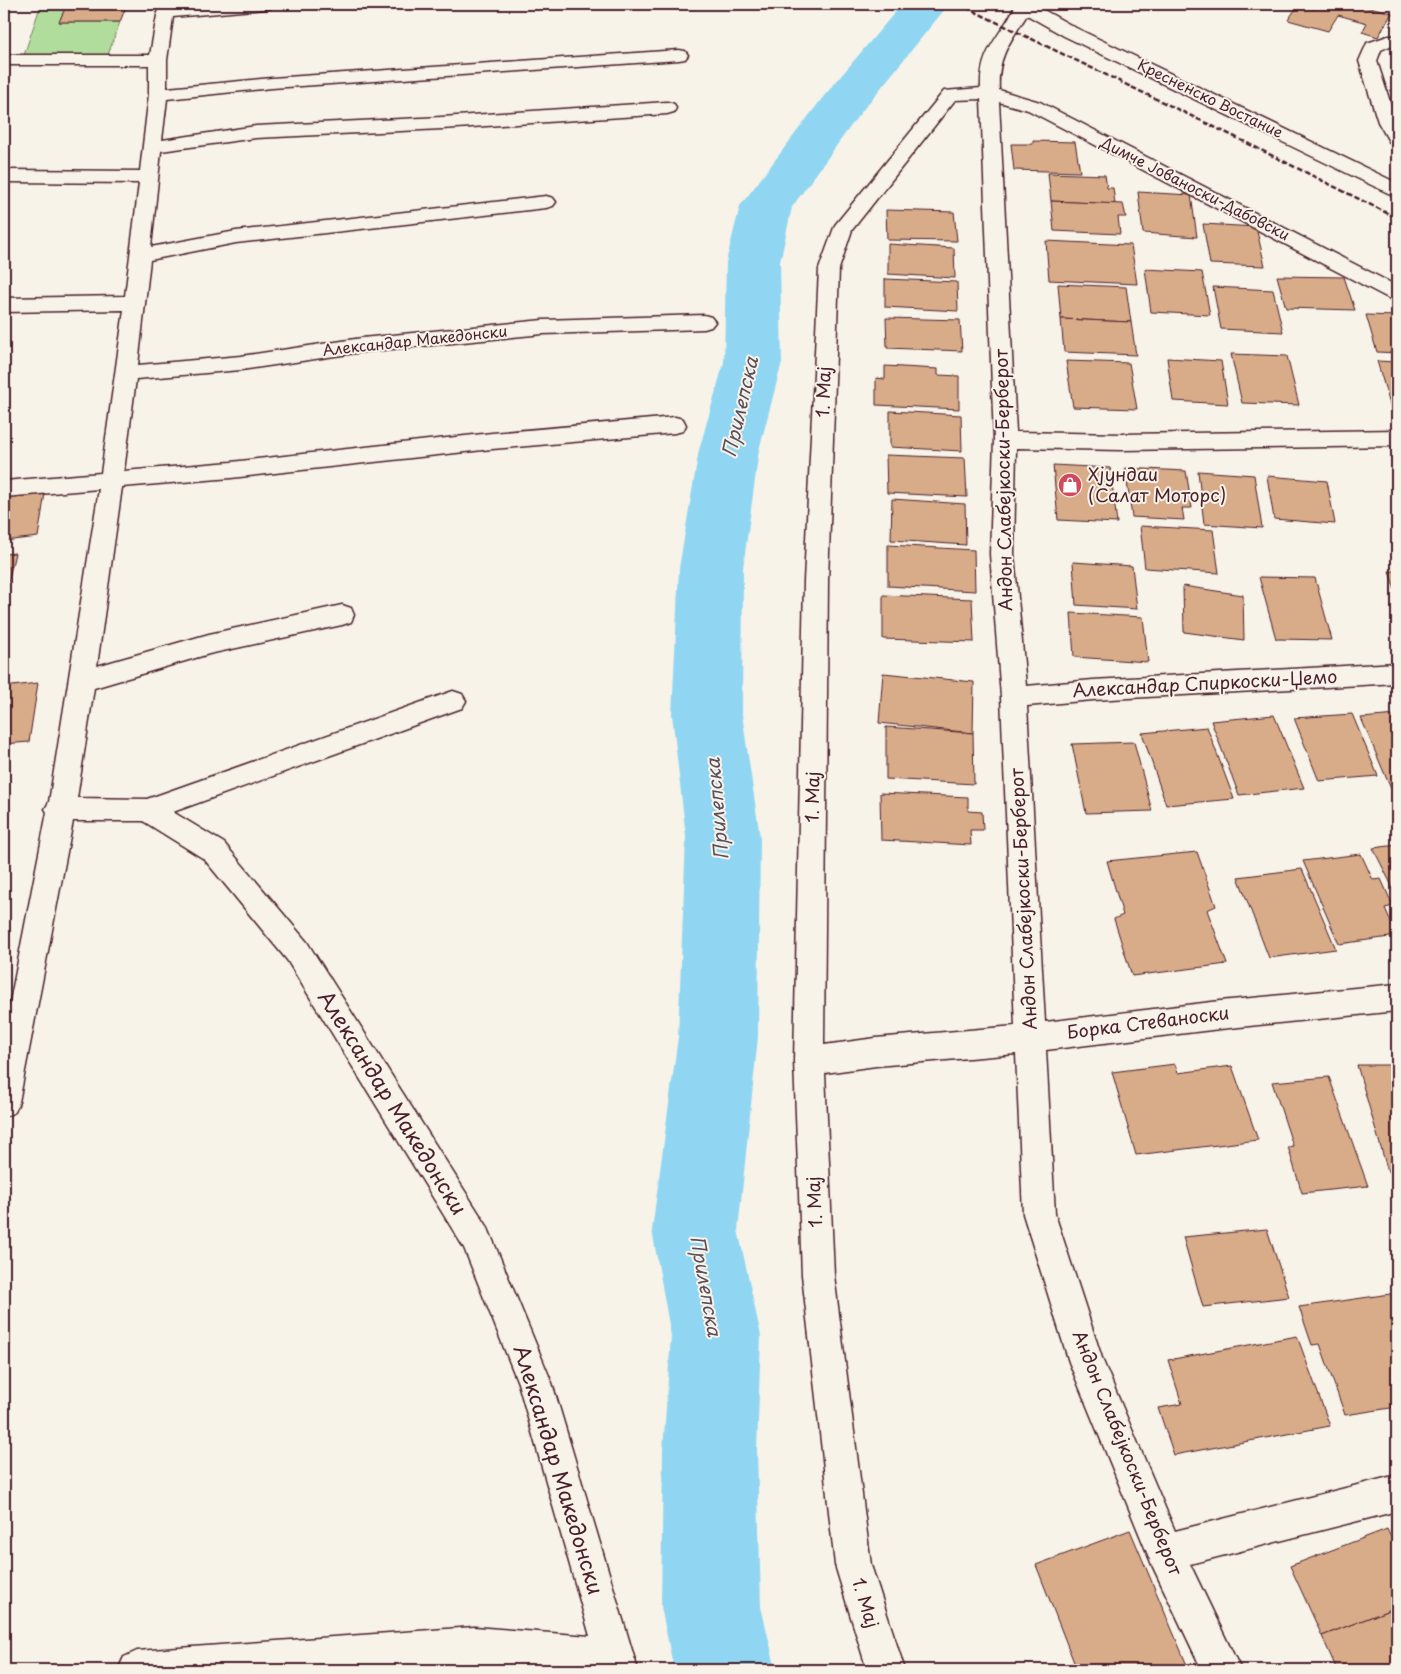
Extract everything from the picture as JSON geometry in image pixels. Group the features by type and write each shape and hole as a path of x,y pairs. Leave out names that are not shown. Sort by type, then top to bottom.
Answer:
{"street":[{"path":"4,1102 22,1018 82,681 126,373 158,94 158,60 166,8 265,4"},
{"path":"990,93 989,72 994,55 1024,5"},
{"name":"Кресненско Востание","path":"1024,5 1079,36 1397,190"},
{"path":"1397,41 1388,41 1373,48 1368,61 1387,122 1397,139"},
{"path":"158,94 282,82 679,55"},
{"path":"4,60 158,60"},
{"name":"Димче Јованоски-Дабовски","path":"990,93 1034,106 1397,294"},
{"name":"Андон Слабејкоски-Берберот","path":"990,93 1005,440 1002,554 1014,697 1039,1214 1086,1362 1165,1552 1222,1670"},
{"name":"1. Мај","path":"886,1670 853,1565 818,1274 809,1061 816,581 829,269 842,229 950,95 990,93"},
{"path":"152,147 256,132 442,123 666,108"},
{"path":"4,176 148,178"},
{"path":"140,256 236,236 439,212 546,202"},
{"path":"4,305 134,303"},
{"name":"Александар Македонски","path":"126,373 241,364 362,345 543,327 704,322"},
{"path":"4,489 231,470 492,441 675,425"},
{"path":"1005,440 1121,442 1397,438"},
{"path":"82,681 209,644 342,615"},
{"name":"Александар Спиркоски-Џемо","path":"1014,697 1102,689 1397,672"},
{"path":"60,809 147,810 453,701"},
{"name":"Александар Македонски","path":"137,1670 474,1646 616,1664 535,1382 476,1237 297,951 214,851 147,810"},
{"name":"Борка Стеваноски","path":"809,1061 1397,997"},
{"path":"1165,1552 1397,1493"}],"green space":[{"path":"41,4 67,4 59,22 120,22 106,60 22,61"}],"building":[{"path":"67,4 127,4 120,22 59,22"},
{"path":"1299,4 1315,9 1318,4 1358,4 1392,13 1378,37 1362,32 1367,23 1338,15 1328,31 1288,20"},
{"path":"1033,141 1075,142 1080,172 1014,170 1011,144 1033,144"},
{"path":"1048,173 1105,175 1107,188 1113,188 1115,204 1051,201"},
{"path":"1138,192 1191,195 1197,237 1143,233"},
{"path":"1051,201 1123,204 1126,217 1118,217 1120,234 1054,231"},
{"path":"886,210 954,212 957,241 887,240"},
{"path":"1203,224 1256,227 1265,266 1210,264"},
{"path":"1046,241 1131,245 1137,284 1049,280"},
{"path":"888,244 954,248 955,278 888,274"},
{"path":"1145,269 1202,272 1210,315 1151,312"},
{"path":"1277,276 1344,277 1355,310 1286,308"},
{"path":"885,279 957,282 958,311 885,307"},
{"path":"1058,284 1126,287 1131,322 1061,319"},
{"path":"1213,287 1273,290 1283,332 1221,329"},
{"path":"1366,315 1397,316 1397,353 1377,352"},
{"path":"886,318 960,320 962,351 887,348"},
{"path":"1061,319 1131,322 1136,355 1064,352"},
{"path":"1231,354 1287,356 1299,405 1242,403"},
{"path":"1167,358 1221,361 1228,404 1173,401"},
{"path":"1066,361 1129,363 1137,409 1073,407"},
{"path":"1377,361 1397,362 1397,409 1391,408"},
{"path":"885,366 938,369 938,375 959,376 959,409 876,405 876,378 885,379"},
{"path":"890,411 961,415 962,451 890,447"},
{"path":"886,455 965,458 967,497 887,493"},
{"path":"1053,465 1110,468 1117,523 1058,520"},
{"path":"1125,468 1186,471 1192,508 1182,508 1184,520 1132,517"},
{"path":"1198,471 1254,475 1262,528 1204,524"},
{"path":"1267,476 1327,481 1335,524 1274,519"},
{"path":"45,493 38,537 4,541 4,497"},
{"path":"892,499 965,504 966,545 891,540"},
{"path":"1140,526 1213,530 1219,573 1145,568"},
{"path":"888,545 974,550 975,591 888,586"},
{"path":"15,553 4,600 4,554"},
{"path":"1073,562 1132,566 1137,609 1076,605"},
{"path":"1389,571 1397,571 1397,596"},
{"path":"1259,577 1315,578 1332,640 1276,639"},
{"path":"1183,586 1243,595 1244,640 1184,632"},
{"path":"883,595 972,599 974,642 883,639"},
{"path":"1071,613 1143,617 1148,662 1074,657"},
{"path":"883,673 974,682 973,733 879,723"},
{"path":"38,683 29,742 4,744 4,687"},
{"path":"1352,714 1378,776 1319,781 1294,718"},
{"path":"1274,715 1304,788 1239,795 1211,721"},
{"path":"1397,715 1397,789 1391,789 1361,718"},
{"path":"886,727 973,733 974,784 886,779"},
{"path":"1207,727 1234,799 1166,805 1142,733"},
{"path":"1134,742 1152,811 1086,813 1072,744"},
{"path":"880,793 968,797 968,811 982,812 983,830 970,830 971,845 881,840"},
{"path":"1397,845 1397,896 1373,848"},
{"path":"1197,852 1216,906 1207,910 1227,964 1132,976 1114,919 1123,915 1107,861"},
{"path":"1361,854 1373,880 1381,879 1393,906 1385,908 1397,936 1339,944 1303,861"},
{"path":"1302,869 1336,949 1269,958 1238,877"},
{"path":"1175,1064 1178,1073 1232,1066 1258,1140 1136,1155 1112,1072"},
{"path":"1357,1065 1397,1065 1397,1171 1388,1172"},
{"path":"1329,1077 1368,1186 1302,1193 1288,1147 1293,1146 1272,1082"},
{"path":"1267,1229 1289,1297 1203,1307 1183,1237"},
{"path":"1397,1293 1397,1407 1345,1415 1320,1344 1312,1345 1299,1307"},
{"path":"1297,1336 1330,1426 1174,1455 1158,1408 1182,1404 1168,1360"},
{"path":"1387,1529 1397,1550 1397,1607 1322,1636 1290,1566"},
{"path":"1130,1530 1189,1670 1077,1670 1036,1565"},
{"path":"1397,1607 1397,1670 1337,1670 1322,1636"}],"waterway":[{"name":"Прилепска","path":"725,1670 711,1607 710,1450 716,1336 695,1230 718,1037 723,837 707,714 711,568 729,450 753,362 753,262 766,206 841,106 926,4"}],"railway":[{"path":"959,4 1235,137 1397,218"}],"place":[{"name":"Хјундаи (Салат Моторс)","path":"1070,485"}]}
